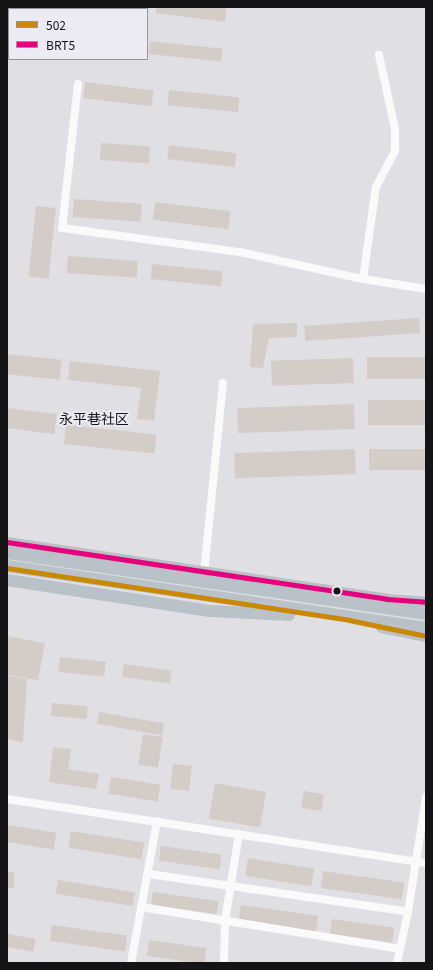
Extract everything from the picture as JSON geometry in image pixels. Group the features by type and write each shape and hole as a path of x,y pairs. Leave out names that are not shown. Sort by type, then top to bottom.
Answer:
{"highway":[{"path":"7,553 426,614"},
{"path":"7,567 426,628"},
{"path":"7,580 210,611 402,625"}],"main road":[{"path":"7,542 204,573 387,599 426,602"},
{"path":"7,567 349,620 426,636"}],"street":[{"path":"363,279 376,187 395,152 395,129 379,55"},
{"path":"78,84 62,228 240,252 363,279 426,289"},
{"path":"204,573 224,383"},
{"path":"397,963 417,862 426,798"},
{"path":"7,799 426,863"},
{"path":"131,963 141,907 149,874 157,821"},
{"path":"224,963 225,921 232,886 239,834"},
{"path":"149,874 408,912"},
{"path":"141,907 400,949"}],"building":[{"path":"7,7 18,7 8,8 8,20"},
{"path":"156,7 226,7 225,22 156,13"},
{"path":"150,41 223,49 221,62 149,54"},
{"path":"85,82 153,90 152,106 83,98"},
{"path":"169,90 240,97 238,112 167,105"},
{"path":"101,143 150,146 149,163 100,160"},
{"path":"169,145 236,153 235,167 167,159"},
{"path":"74,199 142,204 141,222 73,217"},
{"path":"155,202 230,211 228,229 153,220"},
{"path":"36,206 56,208 48,279 29,277"},
{"path":"68,256 138,261 137,278 67,273"},
{"path":"152,264 223,271 221,286 150,279"},
{"path":"419,318 420,333 305,341 304,326"},
{"path":"297,323 297,337 269,338 263,368 250,367 253,324"},
{"path":"7,354 62,360 60,380 7,374"},
{"path":"367,357 426,357 426,379 367,379"},
{"path":"353,358 354,383 272,386 271,361"},
{"path":"70,361 160,371 154,421 137,419 141,388 68,380"},
{"path":"368,400 426,400 426,425 368,425"},
{"path":"354,404 355,429 238,433 237,408"},
{"path":"7,408 57,414 54,434 7,428"},
{"path":"66,425 157,435 155,453 64,444"},
{"path":"355,449 356,474 235,478 234,453"},
{"path":"369,449 426,449 426,470 369,470"},
{"path":"7,636 45,643 38,680 7,675"},
{"path":"60,657 106,662 104,677 58,672"},
{"path":"124,664 172,671 170,684 122,677"},
{"path":"7,676 27,679 23,742 7,739"},
{"path":"52,703 88,706 87,719 51,716"},
{"path":"99,712 164,723 162,735 97,724"},
{"path":"143,734 163,737 158,768 138,765"},
{"path":"53,747 71,749 68,769 99,774 96,789 49,782"},
{"path":"173,764 192,766 189,791 170,789"},
{"path":"111,777 160,785 158,802 108,794"},
{"path":"215,783 266,792 260,827 209,818"},
{"path":"304,791 324,794 321,811 301,808"},
{"path":"7,825 56,833 54,850 7,842"},
{"path":"71,831 144,843 141,859 68,848"},
{"path":"161,846 221,854 219,869 159,861"},
{"path":"248,858 314,868 311,886 245,876"},
{"path":"323,871 404,882 402,899 321,888"},
{"path":"7,872 14,872 14,888 7,888"},
{"path":"58,880 135,892 133,906 56,894"},
{"path":"153,892 218,901 217,914 151,905"},
{"path":"241,905 318,916 316,932 239,921"},
{"path":"332,919 394,928 392,943 330,934"},
{"path":"52,925 127,936 125,951 50,941"},
{"path":"7,934 36,939 33,952 7,947"},
{"path":"149,940 206,948 204,963 147,956"}],"transit line":[{"name":"BRT5","path":"7,542 387,599 426,602"},
{"name":"502","path":"7,568 349,620 426,636"}],"district":[{"name":"永平巷社区","path":"94,418"}]}
